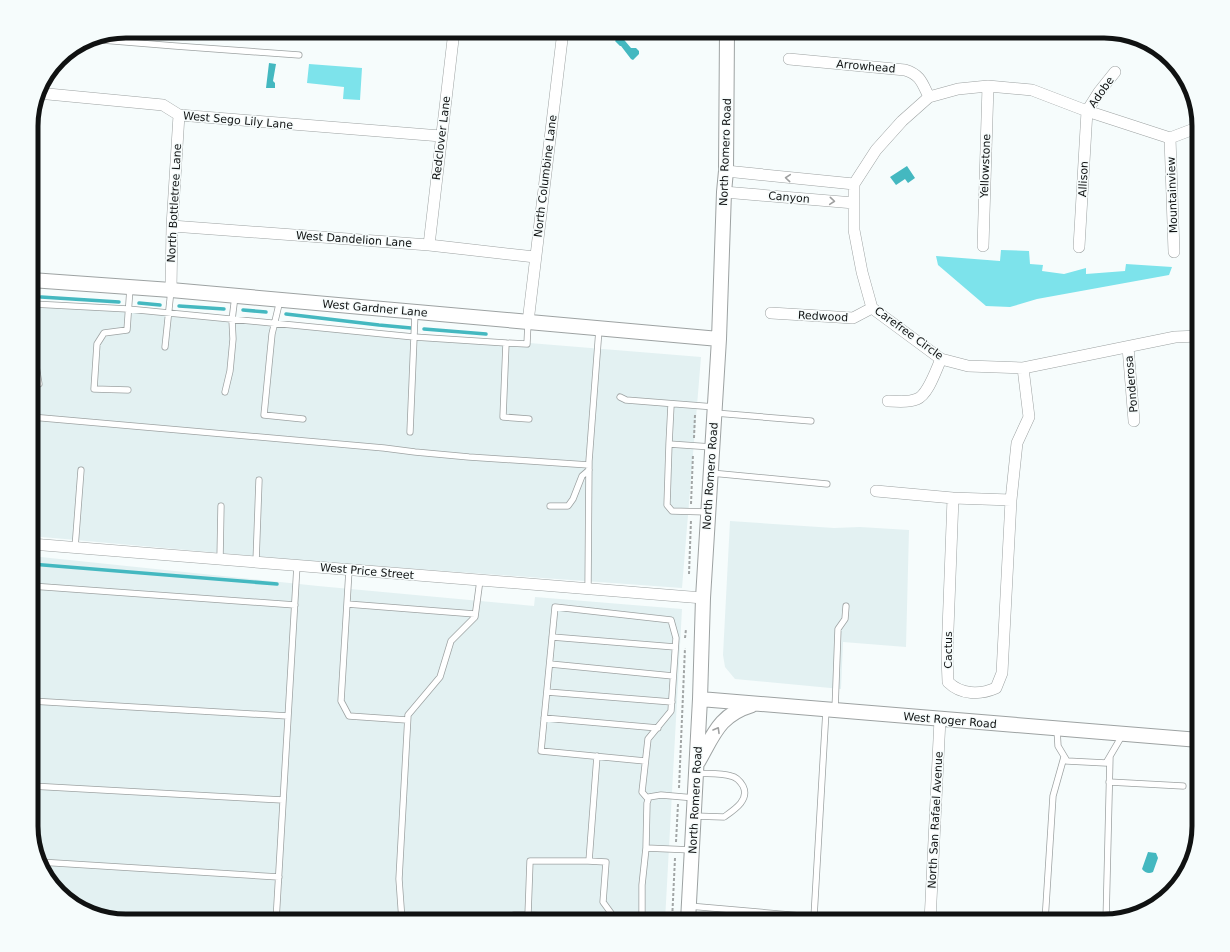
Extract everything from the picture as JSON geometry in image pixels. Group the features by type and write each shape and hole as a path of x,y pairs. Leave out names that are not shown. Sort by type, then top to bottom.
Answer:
{"street":[{"name":"Redclover Lane","path":"429,245 453,38"},
{"name":"North Columbine Lane","path":"528,322 562,38"},
{"name":"North Romero Road","path":"688,914 697,768 703,598 719,339 726,172 727,38"},
{"name":"Arrowhead","path":"789,59 905,70 915,73 921,79 929,97"},
{"name":"Adobe","path":"1087,111 1099,92 1115,72"},
{"path":"854,184 876,150 902,121 929,97 958,89 988,86 1032,90 1087,111 1170,138 1192,130"},
{"name":"Yellowstone","path":"983,246 988,86"},
{"name":"West Sego Lily Lane","path":"45,93 163,105 179,115 441,136"},
{"name":"Allison","path":"1079,247 1087,111"},
{"name":"North Bottletree Lane","path":"171,290 172,226 179,115"},
{"name":"Mountainview","path":"1170,138 1174,252"},
{"name":"Canyon","path":"726,172 854,184"},
{"name":"Carefree Circle","path":"854,184 854,230 862,272 872,308 942,359 968,366 1023,368 1175,337 1192,336"},
{"name":"Canyon","path":"724,192 854,203"},
{"name":"West Dandelion Lane","path":"172,226 429,245 535,257"},
{"name":"West Gardner Lane","path":"38,280 171,290 719,339"},
{"name":"Redwood","path":"771,313 853,318 872,308"},
{"name":"Ponderosa","path":"1128,347 1134,421"},
{"path":"888,401 906,402 916,400 923,396 942,359"},
{"name":"Cactus","path":"953,498 947,656 948,682 955,688 964,692 985,693 996,688 1002,673 1011,500 1017,443 1029,417 1023,368"},
{"path":"876,491 953,498 1011,500"},
{"name":"West Price Street","path":"38,545 703,598"},
{"name":"West Roger Road","path":"700,699 1192,739"},
{"path":"697,768 720,724 730,715 741,709 757,704"},
{"name":"North San Rafael Avenue","path":"930,914 940,719"}],"lane":[{"path":"107,40 298,55"},
{"path":"128,390 94,389 97,344 104,333 127,330 130,287"},
{"path":"165,347 171,290"},
{"path":"225,392 230,371 233,339 232,320 235,296"},
{"path":"280,300 273,324 264,415 303,419"},
{"path":"38,304 128,309 414,337 526,344 528,322"},
{"path":"410,432 415,312"},
{"path":"588,589 589,467 599,328"},
{"path":"506,343 503,417 530,419"},
{"path":"38,378 39,384"},
{"path":"620,396 626,400 811,421"},
{"path":"671,404 667,505 672,510 708,512"},
{"path":"38,418 589,467"},
{"path":"669,444 712,448"},
{"path":"550,506 568,506 573,499 582,476 589,467"},
{"path":"76,548 81,470"},
{"path":"710,473 826,484"},
{"path":"256,562 260,480"},
{"path":"220,559 221,506"},
{"path":"276,914 297,565"},
{"path":"349,570 341,702 349,716 407,720"},
{"path":"402,914 399,879 408,715 440,677 451,640 475,617 480,580"},
{"path":"38,587 295,605"},
{"path":"347,604 475,614"},
{"path":"814,914 830,710 838,629 845,619 846,606"},
{"path":"645,761 541,751 555,607 671,620 676,638 671,711 648,739 642,792 648,799"},
{"path":"552,637 675,647"},
{"path":"550,664 673,676"},
{"path":"547,692 672,702"},
{"path":"38,701 288,716"},
{"path":"544,718 658,728"},
{"path":"1057,728 1058,746 1067,761 1106,763 1123,734"},
{"path":"588,861 597,756"},
{"path":"1106,914 1110,756"},
{"path":"1045,914 1053,796 1064,757"},
{"path":"694,816 724,817 738,807 744,797 744,789 737,779 731,776 697,768"},
{"path":"1109,782 1183,786"},
{"path":"38,785 283,800"},
{"path":"642,914 642,885 646,848 647,802 649,796 661,795 695,798"},
{"path":"646,848 692,850"},
{"path":"528,914 530,860 606,862 603,902 611,914"},
{"path":"46,862 278,877"},
{"path":"689,906 780,914"}],"path":[{"path":"689,574 695,415"},
{"path":"684,678 686,629"}],"shaded area":[{"path":"618,38 623,38 631,48 636,48 639,51 639,54 633,60 631,59 615,41"},
{"path":"269,63 276,64 273,81 275,83 275,88 266,88"},
{"path":"309,64 362,68 360,100 343,99 344,87 307,83"},
{"path":"907,166 915,178 908,183 905,179 896,185 890,177"},
{"path":"1001,250 1029,251 1030,264 1043,265 1042,271 1064,274 1086,268 1086,274 1125,271 1126,264 1172,267 1169,275 1037,299 1010,307 986,306 938,265 936,256 1000,261"},
{"path":"38,303 701,357 682,588 320,562 38,537"},
{"path":"730,521 834,528 860,527 909,530 906,647 843,642 841,689 735,679 725,667 723,655"},
{"path":"38,557 318,586 534,606 535,597 682,609 665,914 114,913 92,907 72,896 53,875 45,860 41,849 38,832"},
{"path":"1148,852 1156,853 1158,858 1153,872 1150,873 1142,869"}],"waterway":[{"path":"41,297 119,302"},
{"path":"139,303 160,305"},
{"path":"179,306 224,309"},
{"path":"243,310 266,312"},
{"path":"286,314 411,328"},
{"path":"424,329 486,334"},
{"path":"38,565 277,584"}]}
